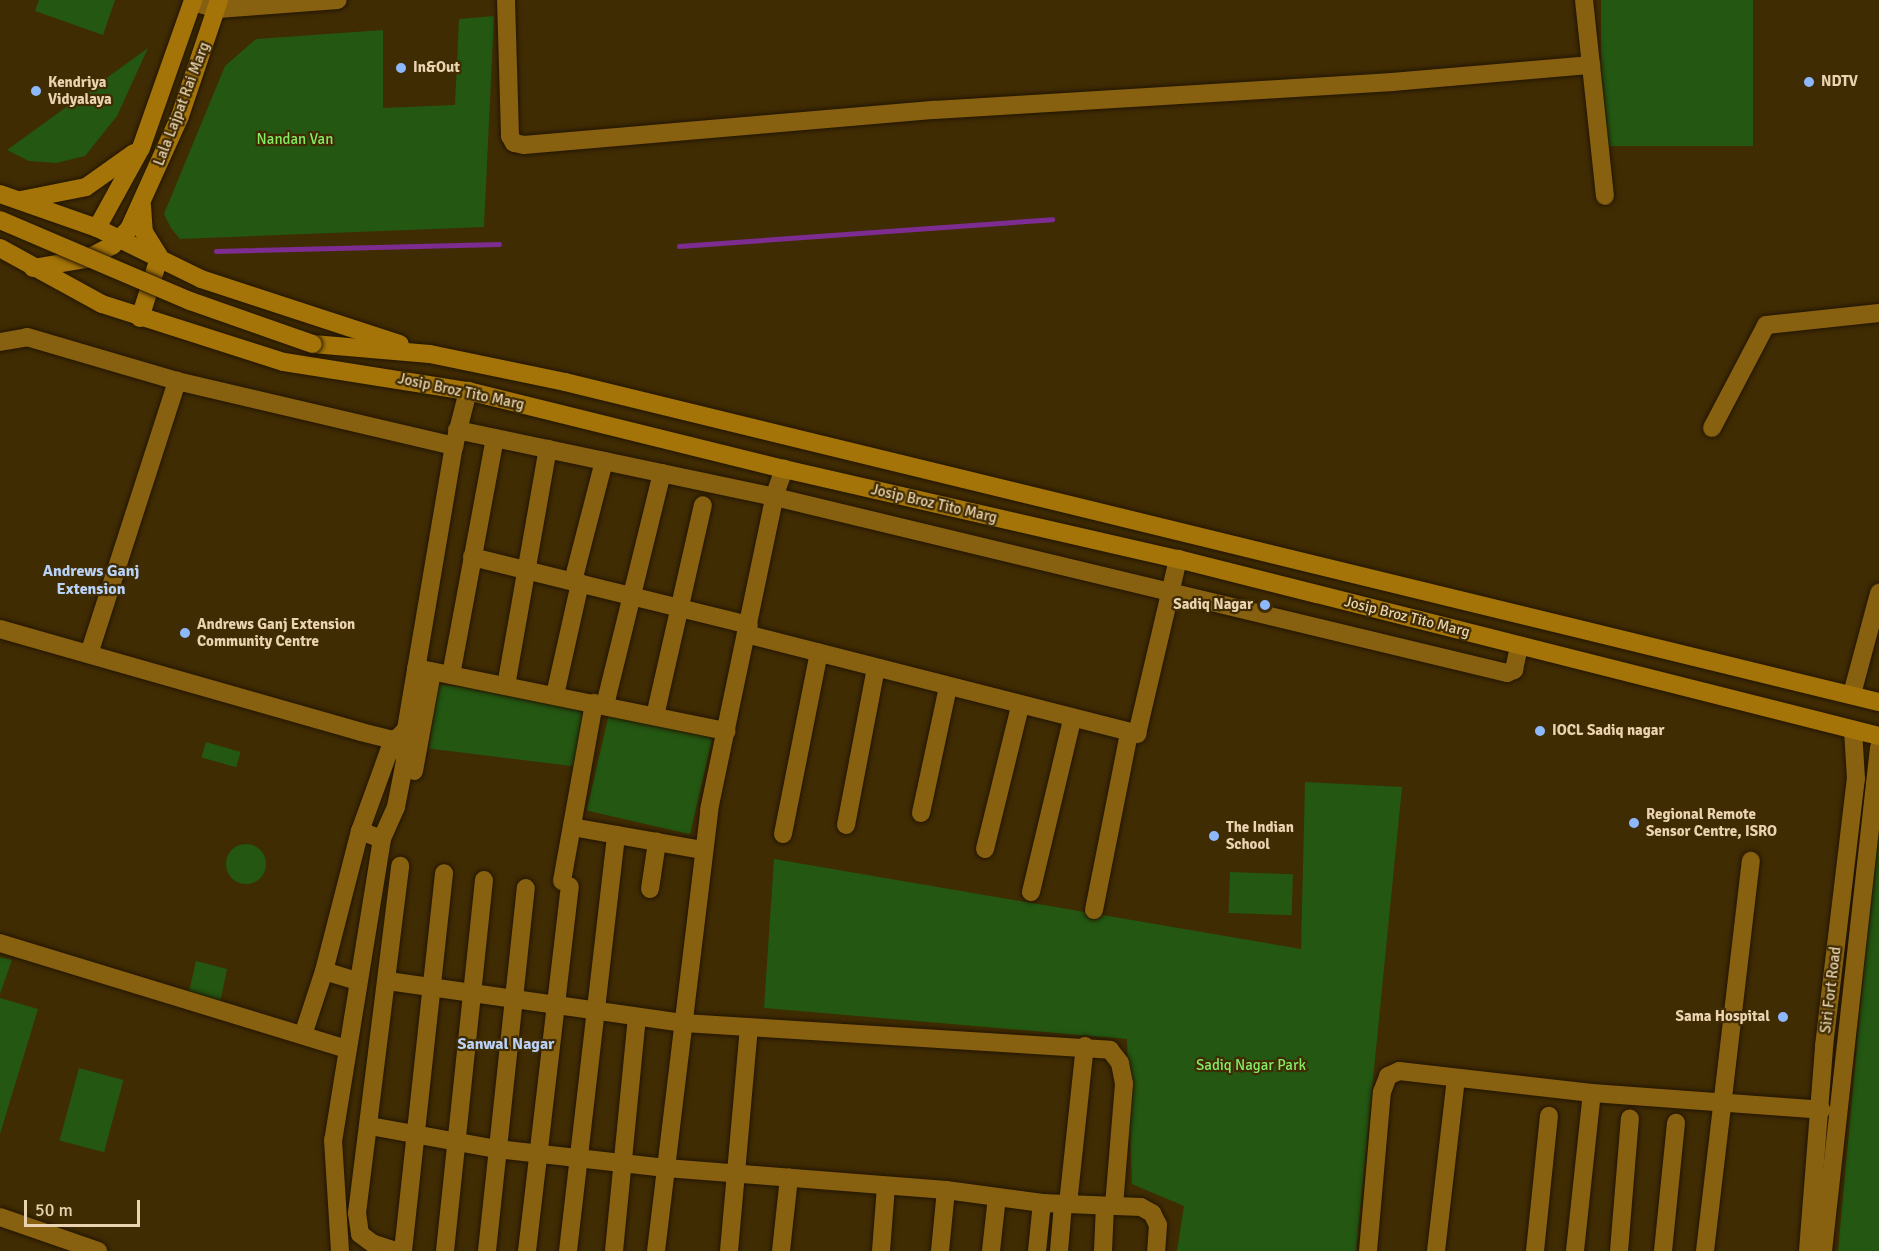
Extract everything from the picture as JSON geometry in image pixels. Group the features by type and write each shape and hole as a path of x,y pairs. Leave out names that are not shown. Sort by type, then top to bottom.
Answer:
{"main road":[{"name":"Lala Lajpat Rai Marg","path":"97,228 141,148 193,1"},
{"name":"Lala Lajpat Rai Marg","path":"120,239 142,206 218,5"},
{"path":"19,201 86,187 141,148"},
{"path":"0,194 97,228 201,279 430,354"},
{"path":"142,206 144,232 161,259"},
{"name":"Josip Broz Tito Marg","path":"0,220 190,301 314,344 430,354 565,382 1879,702"},
{"path":"33,268 86,259 120,239"},
{"name":"Josip Broz Tito Marg","path":"0,248 102,304 140,318 284,362 468,391 784,469 1178,560 1879,736"},
{"path":"140,318 161,259"}],"street":[{"path":"193,1 218,5 338,0"},
{"path":"506,0 510,136 514,143 524,146 935,110 1392,82 1591,65"},
{"path":"1584,0 1605,196"},
{"path":"1712,428 1766,325 1879,313"},
{"path":"0,342 27,337 177,381 455,438 495,438 775,497 1507,673 1514,670 1519,646"},
{"path":"89,654 177,381"},
{"path":"406,811 455,438 468,391"},
{"path":"451,675 495,438"},
{"path":"507,686 548,449"},
{"path":"555,695 604,461"},
{"path":"656,1251 703,850 775,497 784,469"},
{"path":"527,1251 572,827 599,704 631,596 662,473"},
{"path":"655,716 703,505"},
{"path":"472,557 680,608 819,653 1129,734 1139,732 1178,560"},
{"path":"1852,694 1879,593"},
{"path":"0,629 396,738"},
{"path":"783,834 819,653"},
{"path":"846,825 876,668"},
{"path":"424,670 727,731"},
{"path":"303,1035 324,971 360,831 396,738 406,729 424,670"},
{"path":"921,813 948,687"},
{"path":"985,849 1020,706"},
{"path":"1031,892 1072,720"},
{"name":"Siri Fort Road","path":"1808,1251 1821,1110 1824,1046 1856,779 1853,730"},
{"path":"1094,909 1129,734"},
{"path":"340,1251 333,1140 357,981 382,839 396,807 405,761 396,738"},
{"name":"Siri Fort Road","path":"1823,1251 1879,748"},
{"path":"572,827 703,850"},
{"path":"360,831 382,839"},
{"path":"568,1251 616,834"},
{"path":"650,889 657,842"},
{"path":"1705,1251 1720,1102 1750,861"},
{"path":"396,1251 372,1243 360,1234 357,1213 388,981 400,866"},
{"path":"403,1251 444,873"},
{"path":"445,1251 484,880"},
{"path":"487,1251 526,888"},
{"path":"0,943 347,1049"},
{"path":"324,971 357,981"},
{"path":"388,981 684,1023 749,1029 1085,1046 1110,1050 1120,1063 1122,1074 1110,1206 1103,1251"},
{"path":"614,1251 637,1017"},
{"path":"729,1251 749,1029"},
{"path":"1059,1251 1085,1046"},
{"path":"1368,1251 1382,1092 1388,1076 1399,1071 1592,1093 1821,1110"},
{"path":"1437,1251 1456,1078"},
{"path":"1575,1251 1592,1093"},
{"path":"1535,1251 1549,1116"},
{"path":"1619,1251 1630,1118"},
{"path":"1663,1251 1676,1123"},
{"path":"370,1126 497,1149 666,1168 946,1190 1042,1203 1142,1207 1152,1214 1158,1225 1156,1251"},
{"path":"781,1251 789,1177"},
{"path":"881,1251 886,1186"},
{"path":"940,1251 946,1190"},
{"path":"992,1251 997,1197"},
{"path":"1037,1251 1042,1203"},
{"path":"0,1217 98,1251"}],"green space":[{"path":"39,0 115,0 103,35 35,11"},
{"path":"1601,0 1753,0 1753,146 1601,146"},
{"name":"Nandan Van","path":"494,16 484,227 180,239 171,228 164,214 225,66 256,39 383,30 383,108 455,105 459,19"},
{"path":"148,48 117,116 85,156 56,163 29,161 7,150"},
{"path":"437,684 584,702 576,767 429,749"},
{"path":"609,714 712,738 690,834 587,810"},
{"path":"206,742 241,752 236,767 202,757"},
{"name":"Sadiq Nagar Park","path":"1305,782 1402,787 1356,1251 1177,1251 1184,1206 1132,1184 1127,1039 764,1008 774,859 1301,949"},
{"path":"1879,806 1879,1251 1838,1251"},
{"path":"246,844 260,850 266,864 260,878 246,884 232,878 226,864 232,850"},
{"path":"1230,872 1293,874 1292,915 1229,913"},
{"path":"0,957 12,960 0,994"},
{"path":"196,961 227,969 220,1003 189,992"},
{"path":"0,998 38,1009 0,1134"},
{"path":"79,1068 123,1080 104,1152 60,1140"}],"waterway":[{"path":"679,246 1052,219"},
{"path":"216,251 499,244"}],"place":[{"name":"In&Out","path":"401,68"},
{"name":"NDTV","path":"1809,82"},
{"name":"Kendriya Vidyalaya","path":"36,91"},
{"name":"Sadiq Nagar","path":"1265,605"},
{"name":"Andrews Ganj Extension Community Centre","path":"185,633"},
{"name":"IOCL Sadiq nagar","path":"1540,731"},
{"name":"Regional Remote Sensor Centre, ISRO","path":"1634,823"},
{"name":"The Indian School","path":"1214,836"},
{"name":"Sama Hospital","path":"1783,1017"}],"district":[{"name":"Andrews Ganj Extension","path":"91,580"},
{"name":"Sanwal Nagar","path":"506,1044"}]}
